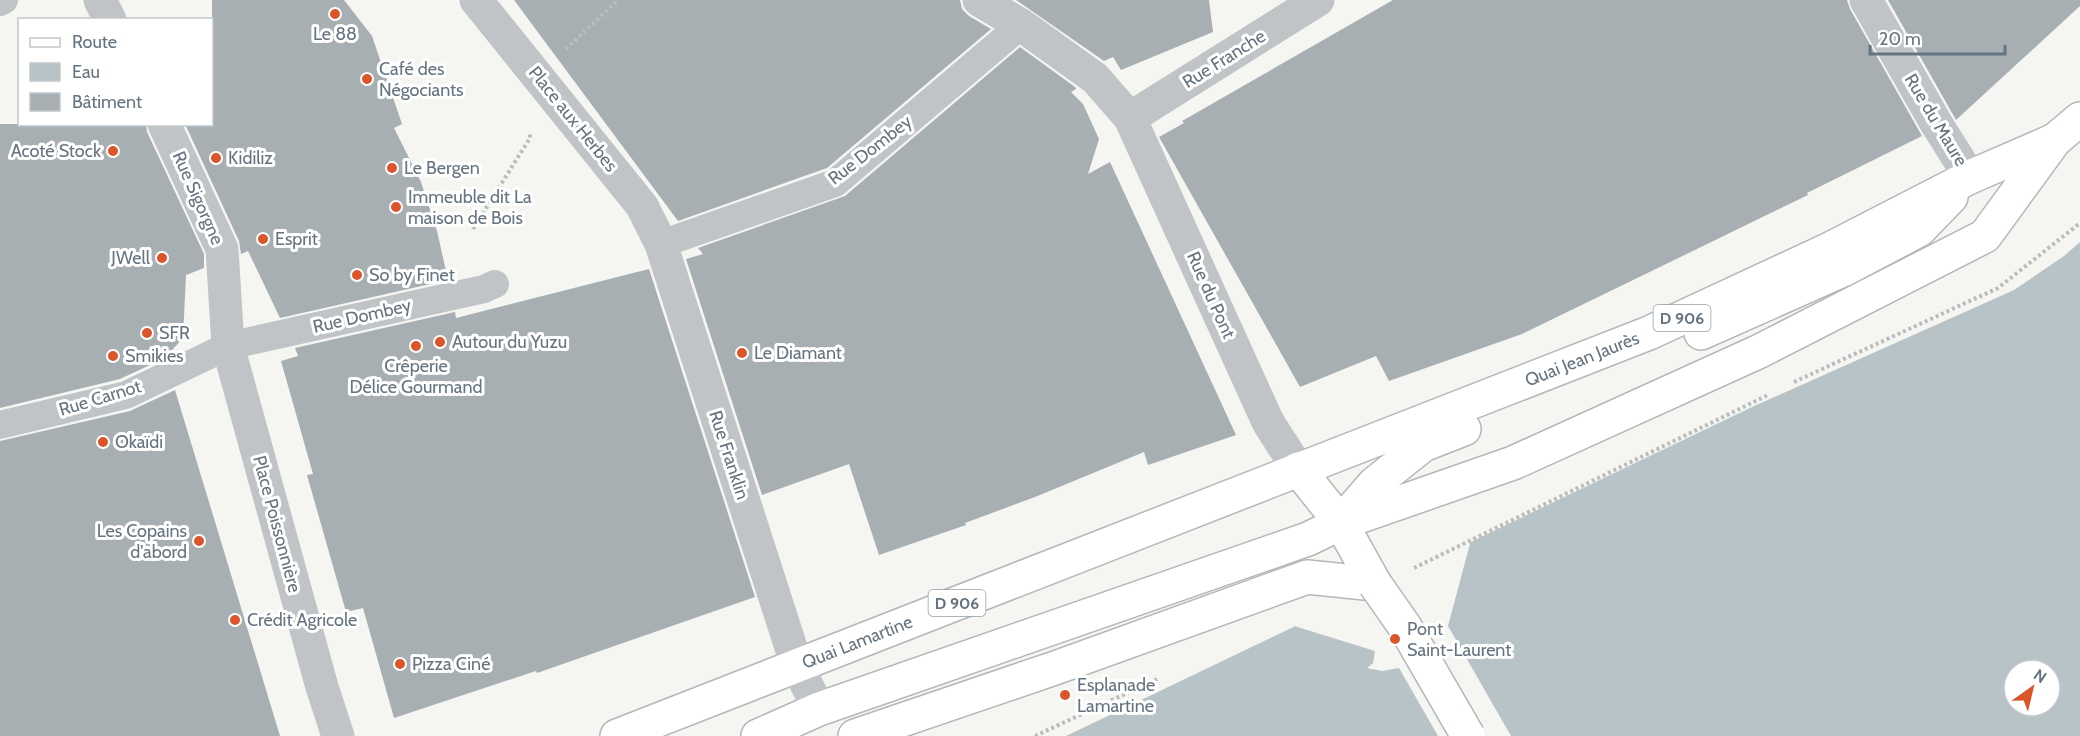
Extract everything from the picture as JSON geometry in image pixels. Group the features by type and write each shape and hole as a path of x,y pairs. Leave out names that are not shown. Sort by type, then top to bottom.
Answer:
{"main road":[{"name":"Quai Jean Jaurès","path":"1341,522 1523,458 1760,351 1985,236 2055,140 2080,118"},
{"name":"Quai Jean Jaurès","path":"1298,469 1649,333 1830,249 1970,177 2055,140"},
{"name":"D 906","path":"758,736 819,709 1308,539 1341,522 1374,484 1424,445 1721,325 1845,269 1919,230 1970,177"},
{"path":"1298,469 1341,522 1375,584 1405,627 1468,736"},
{"name":"Quai Lamartine","path":"617,736 1298,469"},
{"path":"855,736 1055,668 1307,577 1375,584"}],"street":[{"path":"0,2 4,0"},
{"path":"100,0 109,18"},
{"name":"Place aux Herbes","path":"476,0 642,206 661,244"},
{"name":"Rue du Pont","path":"979,0 1021,25 1095,78 1130,118 1268,422 1298,469"},
{"name":"Rue Franche","path":"1130,118 1318,0"},
{"name":"Rue du Maure","path":"1866,0 1936,123 1970,177"},
{"name":"Rue Dombey","path":"661,244 835,183 1021,25"},
{"name":"Rue Sigorgne","path":"165,126 222,249 230,351"},
{"name":"Rue Franklin","path":"661,244 797,666 819,709"},
{"name":"Rue Dombey","path":"230,351 484,289 495,284"},
{"name":"Rue Carnot","path":"0,425 126,395 230,351"},
{"name":"Place Poissonnière","path":"230,351 322,687 338,736"}],"path":[{"path":"473,229 530,138 538,76 618,0"},
{"path":"1035,736 1158,679"}],"water":[{"path":"2080,242 2080,736 1066,736 1752,407 2014,290 2064,256"}],"pier":[{"name":"Pont Saint-Laurent","path":"1471,540 1448,626 1511,736 1438,736 1399,668 1382,671 1367,668 1373,663 1375,651 1291,625"}],"building":[{"path":"212,0 344,0 372,36 402,124 394,128 421,182 437,231 448,280 280,318 248,251 241,254 239,241 186,126 213,126"},
{"path":"514,0 960,0 962,9 969,16 991,29 827,168 678,221"},
{"path":"1016,0 1209,0 1213,32 1121,70 1113,57 1104,61"},
{"path":"1393,0 1847,0 1922,136 1807,193 1808,195 1522,334 1389,381 1376,356 1300,387 1159,137 1184,123 1182,121"},
{"path":"1888,0 2080,0 2080,6 1956,120"},
{"path":"1020,47 1075,87 1076,89 1071,92 1083,104 1099,139 1088,174 1110,162 1236,435 1148,465 1144,452 965,523 966,525 879,555 849,464 762,495 686,259 703,254 698,248 845,196"},
{"path":"0,124 146,126 204,254 204,268 186,275 183,338 165,358 120,379 0,408"},
{"path":"649,269 755,597 537,673 536,671 394,718 363,608 346,612 307,475 313,474 281,361 298,356 295,348 455,312 456,318"},
{"path":"175,390 280,736 0,736 0,441 130,411"}],"place":[{"name":"Le 88","path":"335,14"},
{"name":"Café des Négociants","path":"367,79"},
{"name":"Acoté Stock","path":"113,151"},
{"name":"Kidiliz","path":"216,158"},
{"name":"Le Bergen","path":"392,168"},
{"name":"Immeuble dit La maison de Bois","path":"396,207"},
{"name":"Esprit","path":"263,239"},
{"name":"JWell","path":"162,258"},
{"name":"So by Finet","path":"357,275"},
{"name":"SFR","path":"147,333"},
{"name":"Autour du Yuzu","path":"440,342"},
{"name":"Crêperie Délice Gourmand","path":"416,346"},
{"name":"Le Diamant","path":"742,353"},
{"name":"Smikies","path":"113,356"},
{"name":"Okaïdi","path":"103,442"},
{"name":"Les Copains d'abord","path":"199,541"},
{"name":"Crédit Agricole","path":"235,620"},
{"name":"Pont Saint-Laurent","path":"1395,639"},
{"name":"Pizza Ciné","path":"400,664"},
{"name":"Esplanade Lamartine","path":"1065,695"}]}
